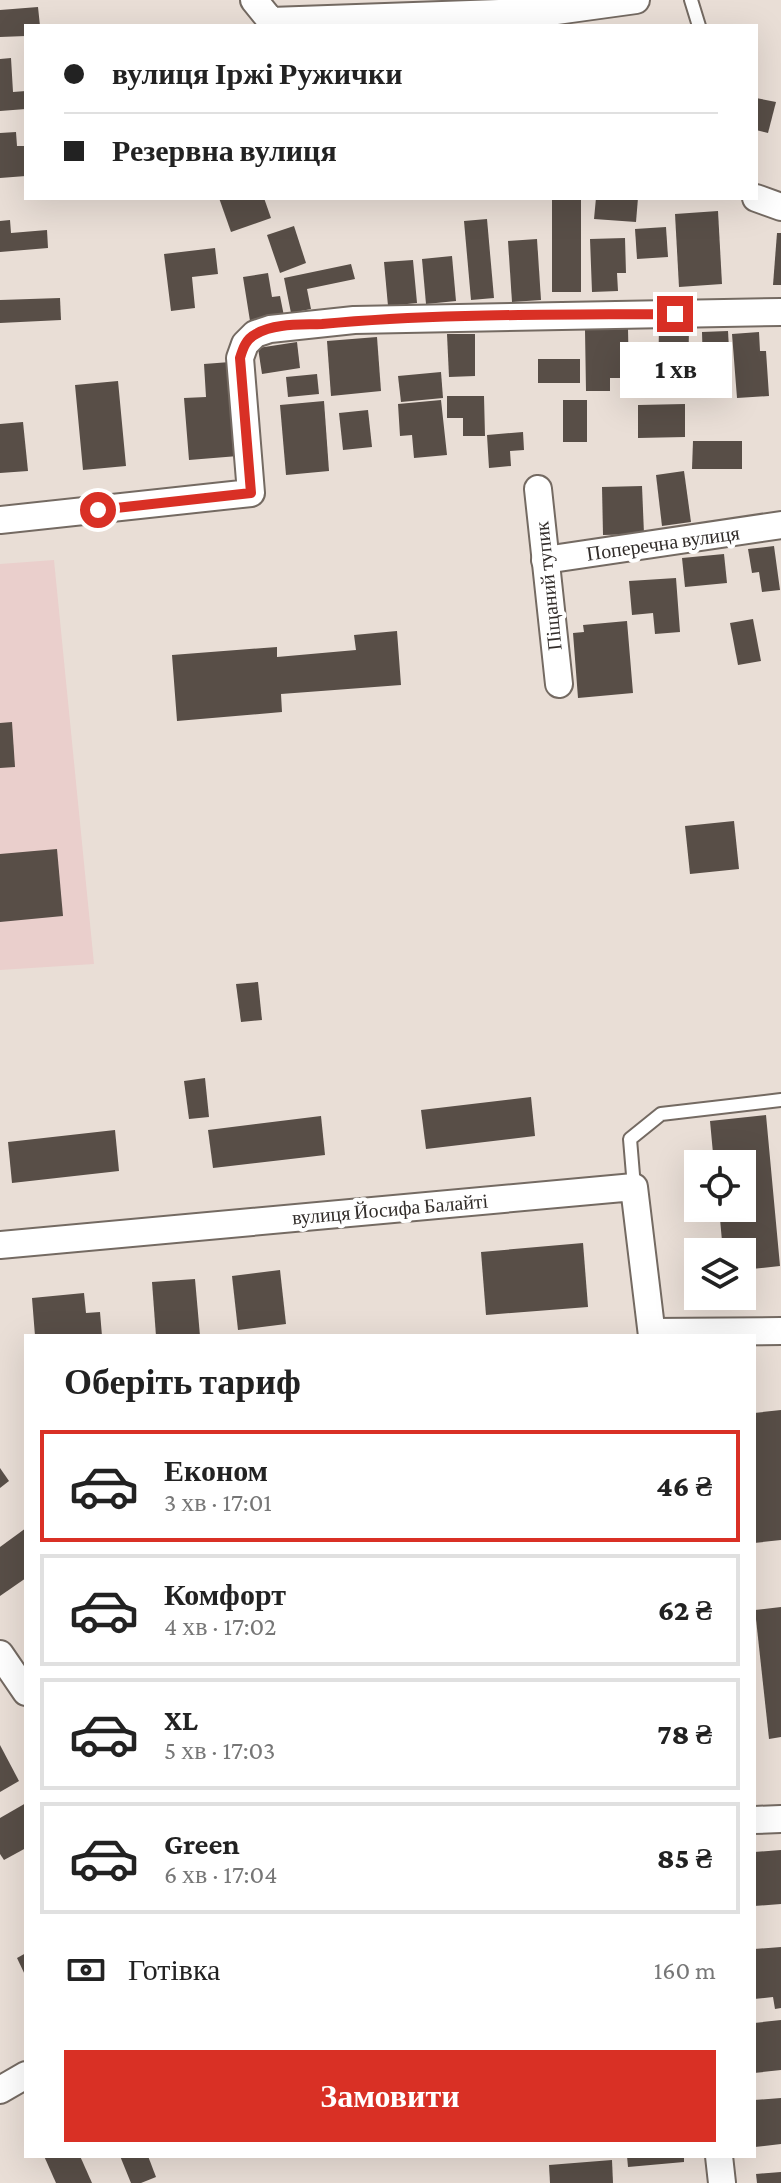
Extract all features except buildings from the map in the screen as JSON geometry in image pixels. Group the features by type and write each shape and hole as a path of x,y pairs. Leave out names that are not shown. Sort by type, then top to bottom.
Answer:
{"street":[{"path":"254,0 271,21 557,12 636,0"},
{"path":"758,199 781,207"},
{"path":"0,520 251,493 240,358 245,344 255,334 270,329 354,320 781,312"},
{"name":"Піщаний тупик","path":"538,489 559,684"},
{"name":"Поперечна вулиця","path":"545,560 781,525"},
{"path":"634,1187 652,1334 781,1331"},
{"name":"вулиця Йосифа Балайті","path":"0,1245 634,1187"},
{"path":"0,1654 24,1689"},
{"path":"756,1820 781,1819"},
{"path":"0,2090 24,2076"},
{"path":"719,2158 722,2183"}],"lane":[{"path":"691,0 698,24"},
{"path":"634,1187 630,1139 661,1114 781,1100"}],"shaded area":[{"path":"54,560 94,964 0,970 0,564"}],"route":[{"path":"98,510 251,493 240,358 245,344 255,334 270,329 354,320 675,314"}]}
